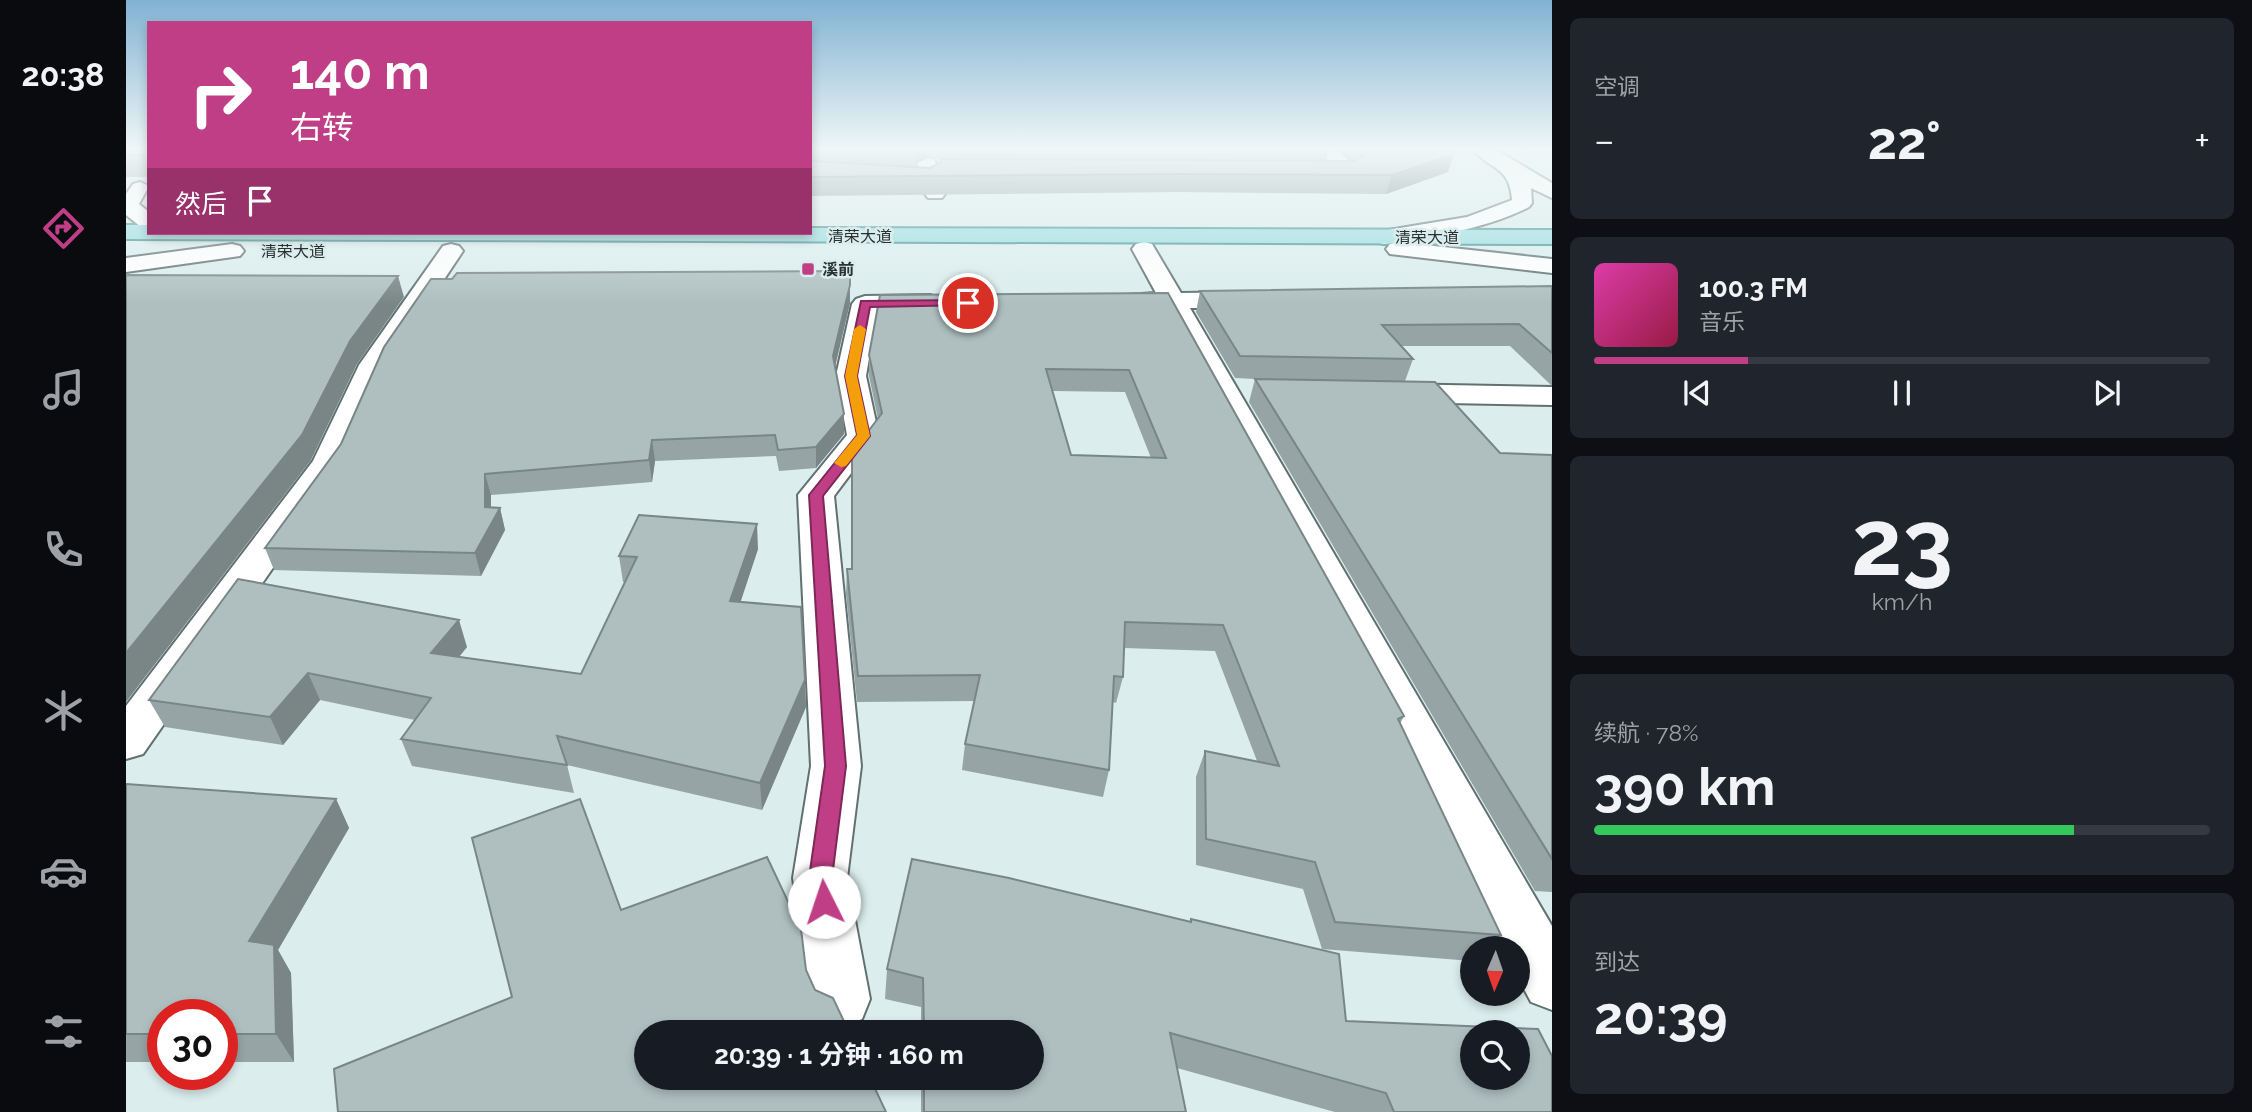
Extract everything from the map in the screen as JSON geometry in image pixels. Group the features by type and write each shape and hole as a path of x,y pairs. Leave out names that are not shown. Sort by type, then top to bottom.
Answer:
{"main road":[{"name":"清荣大道","path":"126,232 147,232"},
{"name":"清荣大道","path":"253,235 1144,249 1552,237"},
{"name":"清荣大道","path":"126,249 230,242 458,240 1391,243 1552,249"}],"street":[{"path":"130,200 129,204 135,213 147,221"},
{"path":"1391,243 1498,216 1522,203 1522,200"},
{"path":"126,265 253,235"},
{"path":"126,741 329,463 373,365 458,240"},
{"path":"1391,243 1548,286"},
{"path":"1144,249 1173,301 1236,390 1552,982"},
{"path":"1093,302 1281,300"},
{"path":"840,999 820,878 836,766 816,495 863,436 851,376 865,304 959,303"},
{"path":"1360,392 1552,396"}],"building":[{"path":"850,271 850,285 833,356 844,414 816,447 778,450 775,435 652,440 649,460 485,474 485,507 500,508 475,553 265,548 341,444 384,347 431,279 452,279 457,273"},
{"path":"126,275 398,276 350,341 302,435 126,653"},
{"path":"1552,286 1552,353 1519,324 1382,325 1413,359 1240,356 1200,291"},
{"path":"1168,293 1404,716 1398,719 1501,935 1335,922 1315,862 1206,839 1205,751 1279,766 1223,625 1125,622 1123,677 1114,676 1109,770 965,744 980,675 858,676 847,569 852,569 852,453 882,413 869,355 880,295","holes":["1046,369 1129,370 1166,458 1071,455"]},
{"path":"1255,379 1435,382 1500,453 1552,455 1552,859"},
{"path":"639,515 757,524 730,601 801,607 805,680 760,783 557,736 567,765 401,739 431,698 308,673 270,717 149,700 238,579 459,620 431,653 581,674 637,557 619,556"},
{"path":"126,784 336,799 249,941 274,945 276,1034 238,1034 238,999 147,999 147,1034 126,1034"},
{"path":"580,799 621,910 767,857 801,929 806,970 815,990 833,998 843,1020 634,1020 634,1090 876,1090 886,1112 338,1112 334,1069 512,997 472,838"},
{"path":"912,859 1009,878 1339,954 1346,1021 1460,1026 1460,1090 1530,1090 1530,1029 1538,1029 1552,1056 1552,1112 1394,1112 1386,1093 1170,1033 1186,1112 924,1112 924,1090 1044,1090 1044,1020 924,1020 923,978 887,969"}],"slow traffic":[{"path":"841,463 863,436 851,376 860,329"}],"place":[{"name":"溪前","path":"808,269"}],"route":[{"path":"824,902 820,878 836,766 816,495 863,436 851,376 865,304 968,303"}]}
